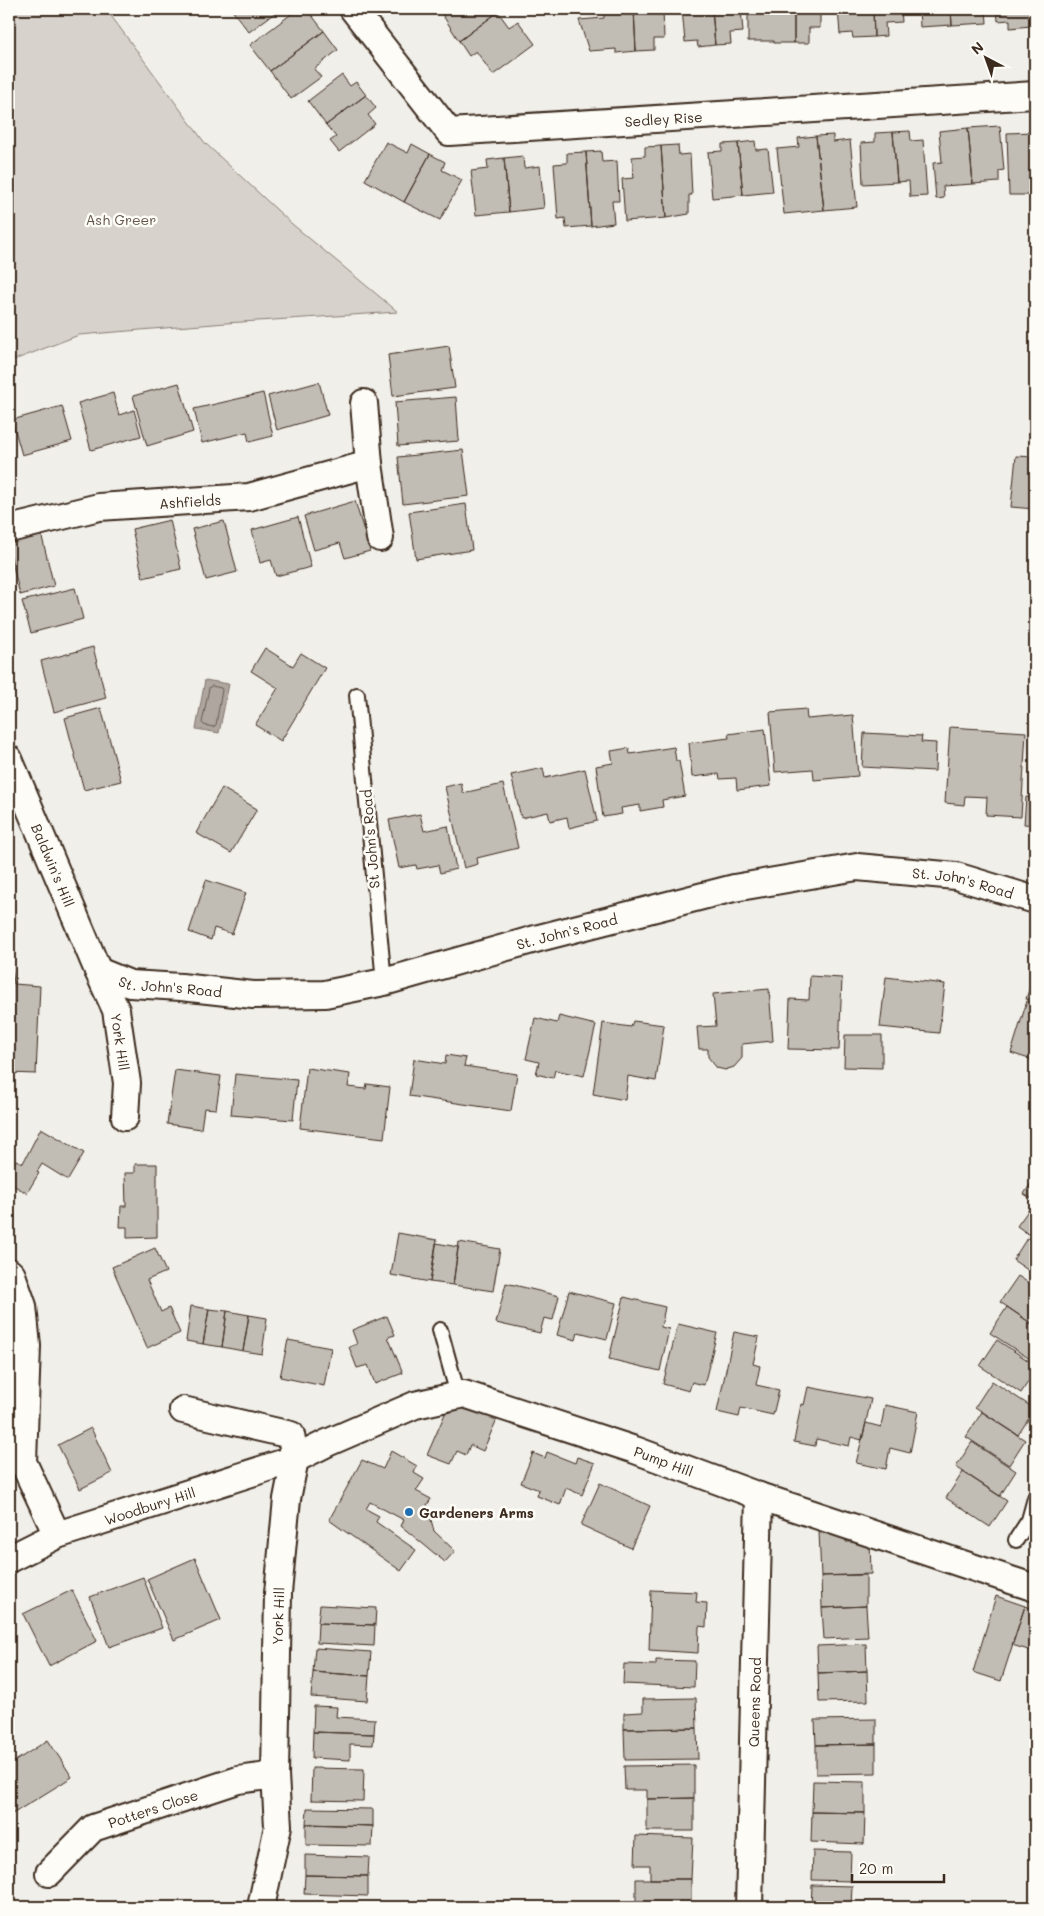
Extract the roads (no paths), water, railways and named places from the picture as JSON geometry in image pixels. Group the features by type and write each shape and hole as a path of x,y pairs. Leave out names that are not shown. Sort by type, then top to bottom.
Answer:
{"street":[{"name":"Sedley Rise","path":"353,9 449,132 1035,94"},
{"path":"364,403 380,538"},
{"name":"Ashfields","path":"9,530 99,507 249,496 370,464"},
{"name":"Baldwin's Hill","path":"9,758 98,971"},
{"name":"St. John's Road","path":"98,971 130,984 181,987 253,995 325,994 384,982 539,938 734,888 857,867 956,876 1035,900"},
{"name":"York Hill","path":"98,971 116,1010 127,1083 125,1117"},
{"path":"9,1272 12,1275 23,1306 27,1346 16,1464 57,1535"},
{"name":"Pump Hill","path":"295,1459 415,1405 464,1394 634,1450 759,1496 1035,1588"},
{"name":"York Hill","path":"183,1410 291,1435 295,1459 287,1499 278,1593 275,1775 278,1826 261,1907"},
{"name":"Woodbury Hill","path":"9,1559 57,1535 295,1459"},
{"name":"Queens Road","path":"749,1907 759,1496"},
{"name":"Potters Close","path":"49,1873 93,1828 238,1780 275,1775"}],"lane":[{"name":"St John's Road","path":"357,695 384,982"},
{"path":"440,1330 458,1395"},
{"path":"1016,1540 1029,1520 1035,1498"}],"water":[{"path":"205,680 229,684 219,733 196,729"}],"place":[{"name":"Gardeners Arms","path":"409,1512"}],"park label":[{"name":"Ash Greer","path":"121,219"}]}
